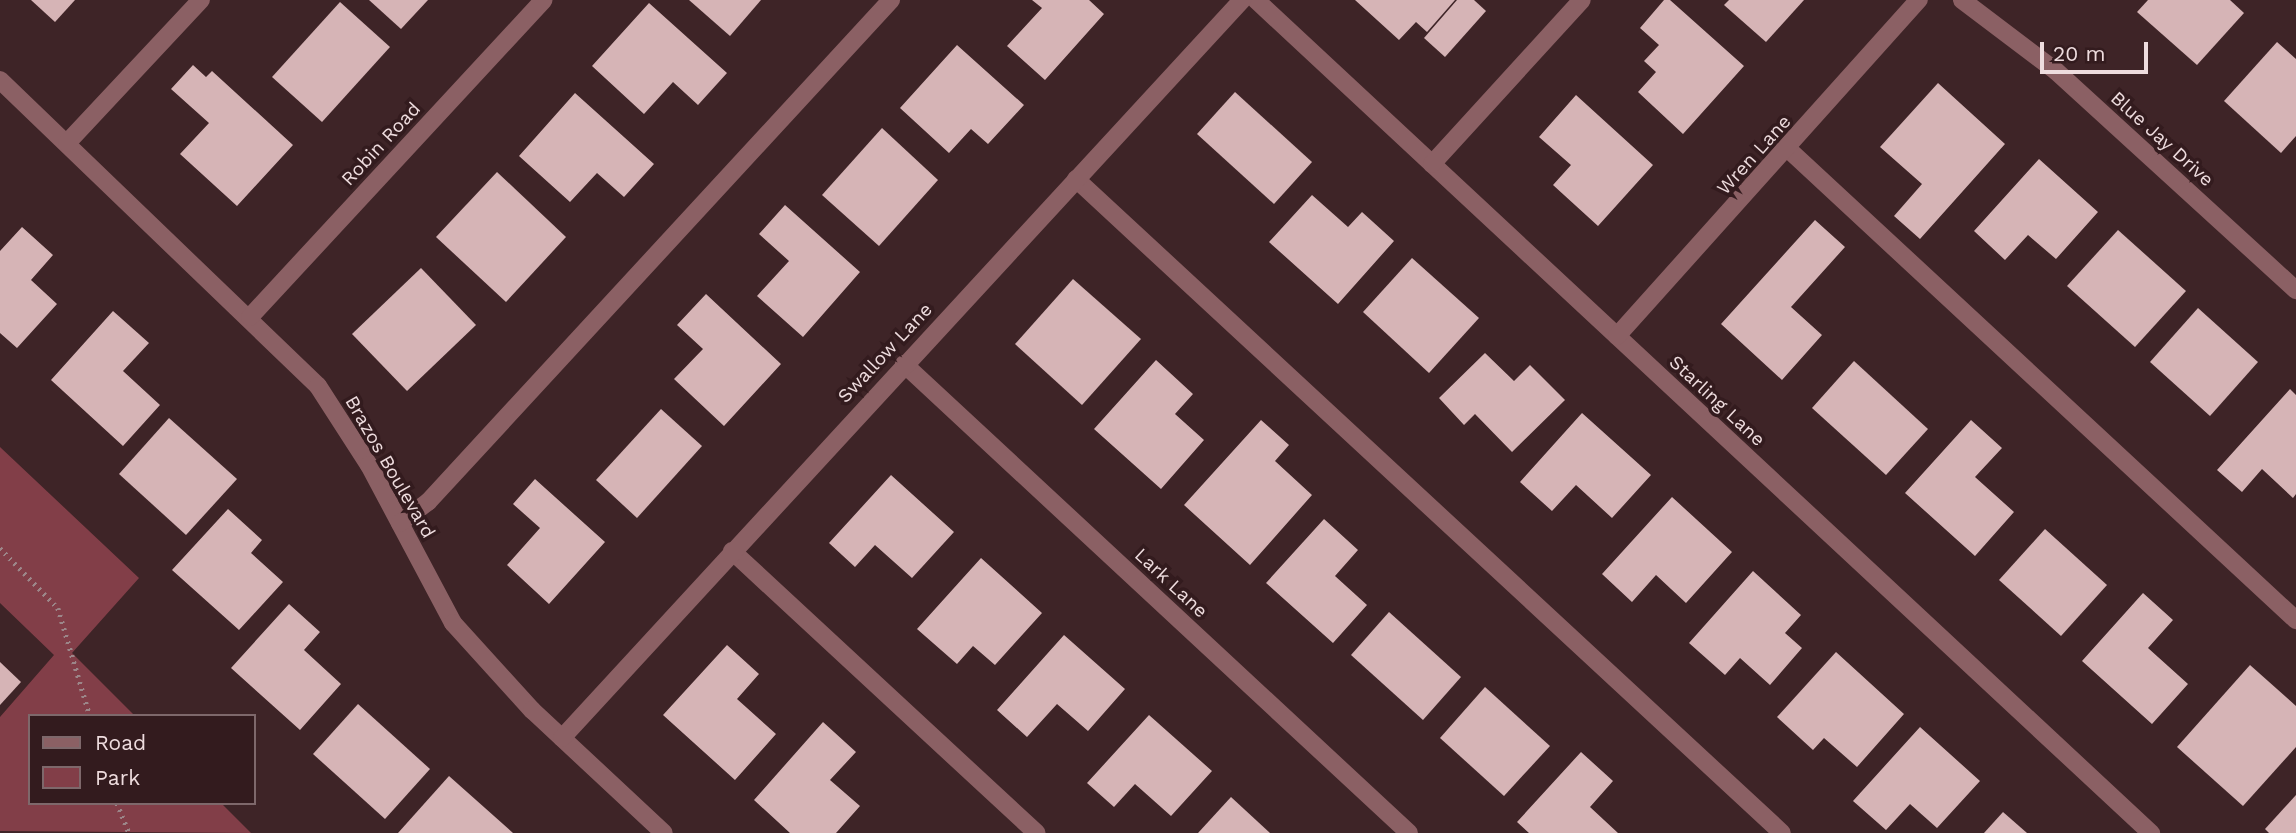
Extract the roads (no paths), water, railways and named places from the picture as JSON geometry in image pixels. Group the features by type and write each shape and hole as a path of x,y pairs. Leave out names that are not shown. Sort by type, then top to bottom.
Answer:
{"street":[{"path":"67,143 201,0"},
{"name":"Robin Road","path":"250,317 544,0"},
{"path":"400,523 428,502 891,0"},
{"name":"Swallow Lane","path":"562,738 1242,0"},
{"name":"Starling Lane","path":"1256,0 2151,833"},
{"path":"1432,164 1582,0"},
{"name":"Wren Lane","path":"1617,336 1788,149 1919,0"},
{"name":"Blue Jay Drive","path":"1962,0 2056,71 2296,290"},
{"name":"Brazos Boulevard","path":"0,79 250,317 318,386 400,523 453,623 562,738 664,833"},
{"path":"1788,149 2296,620"},
{"path":"1076,179 1782,833"},
{"name":"Lark Lane","path":"904,364 1409,833"},
{"path":"732,551 1037,833"}]}
